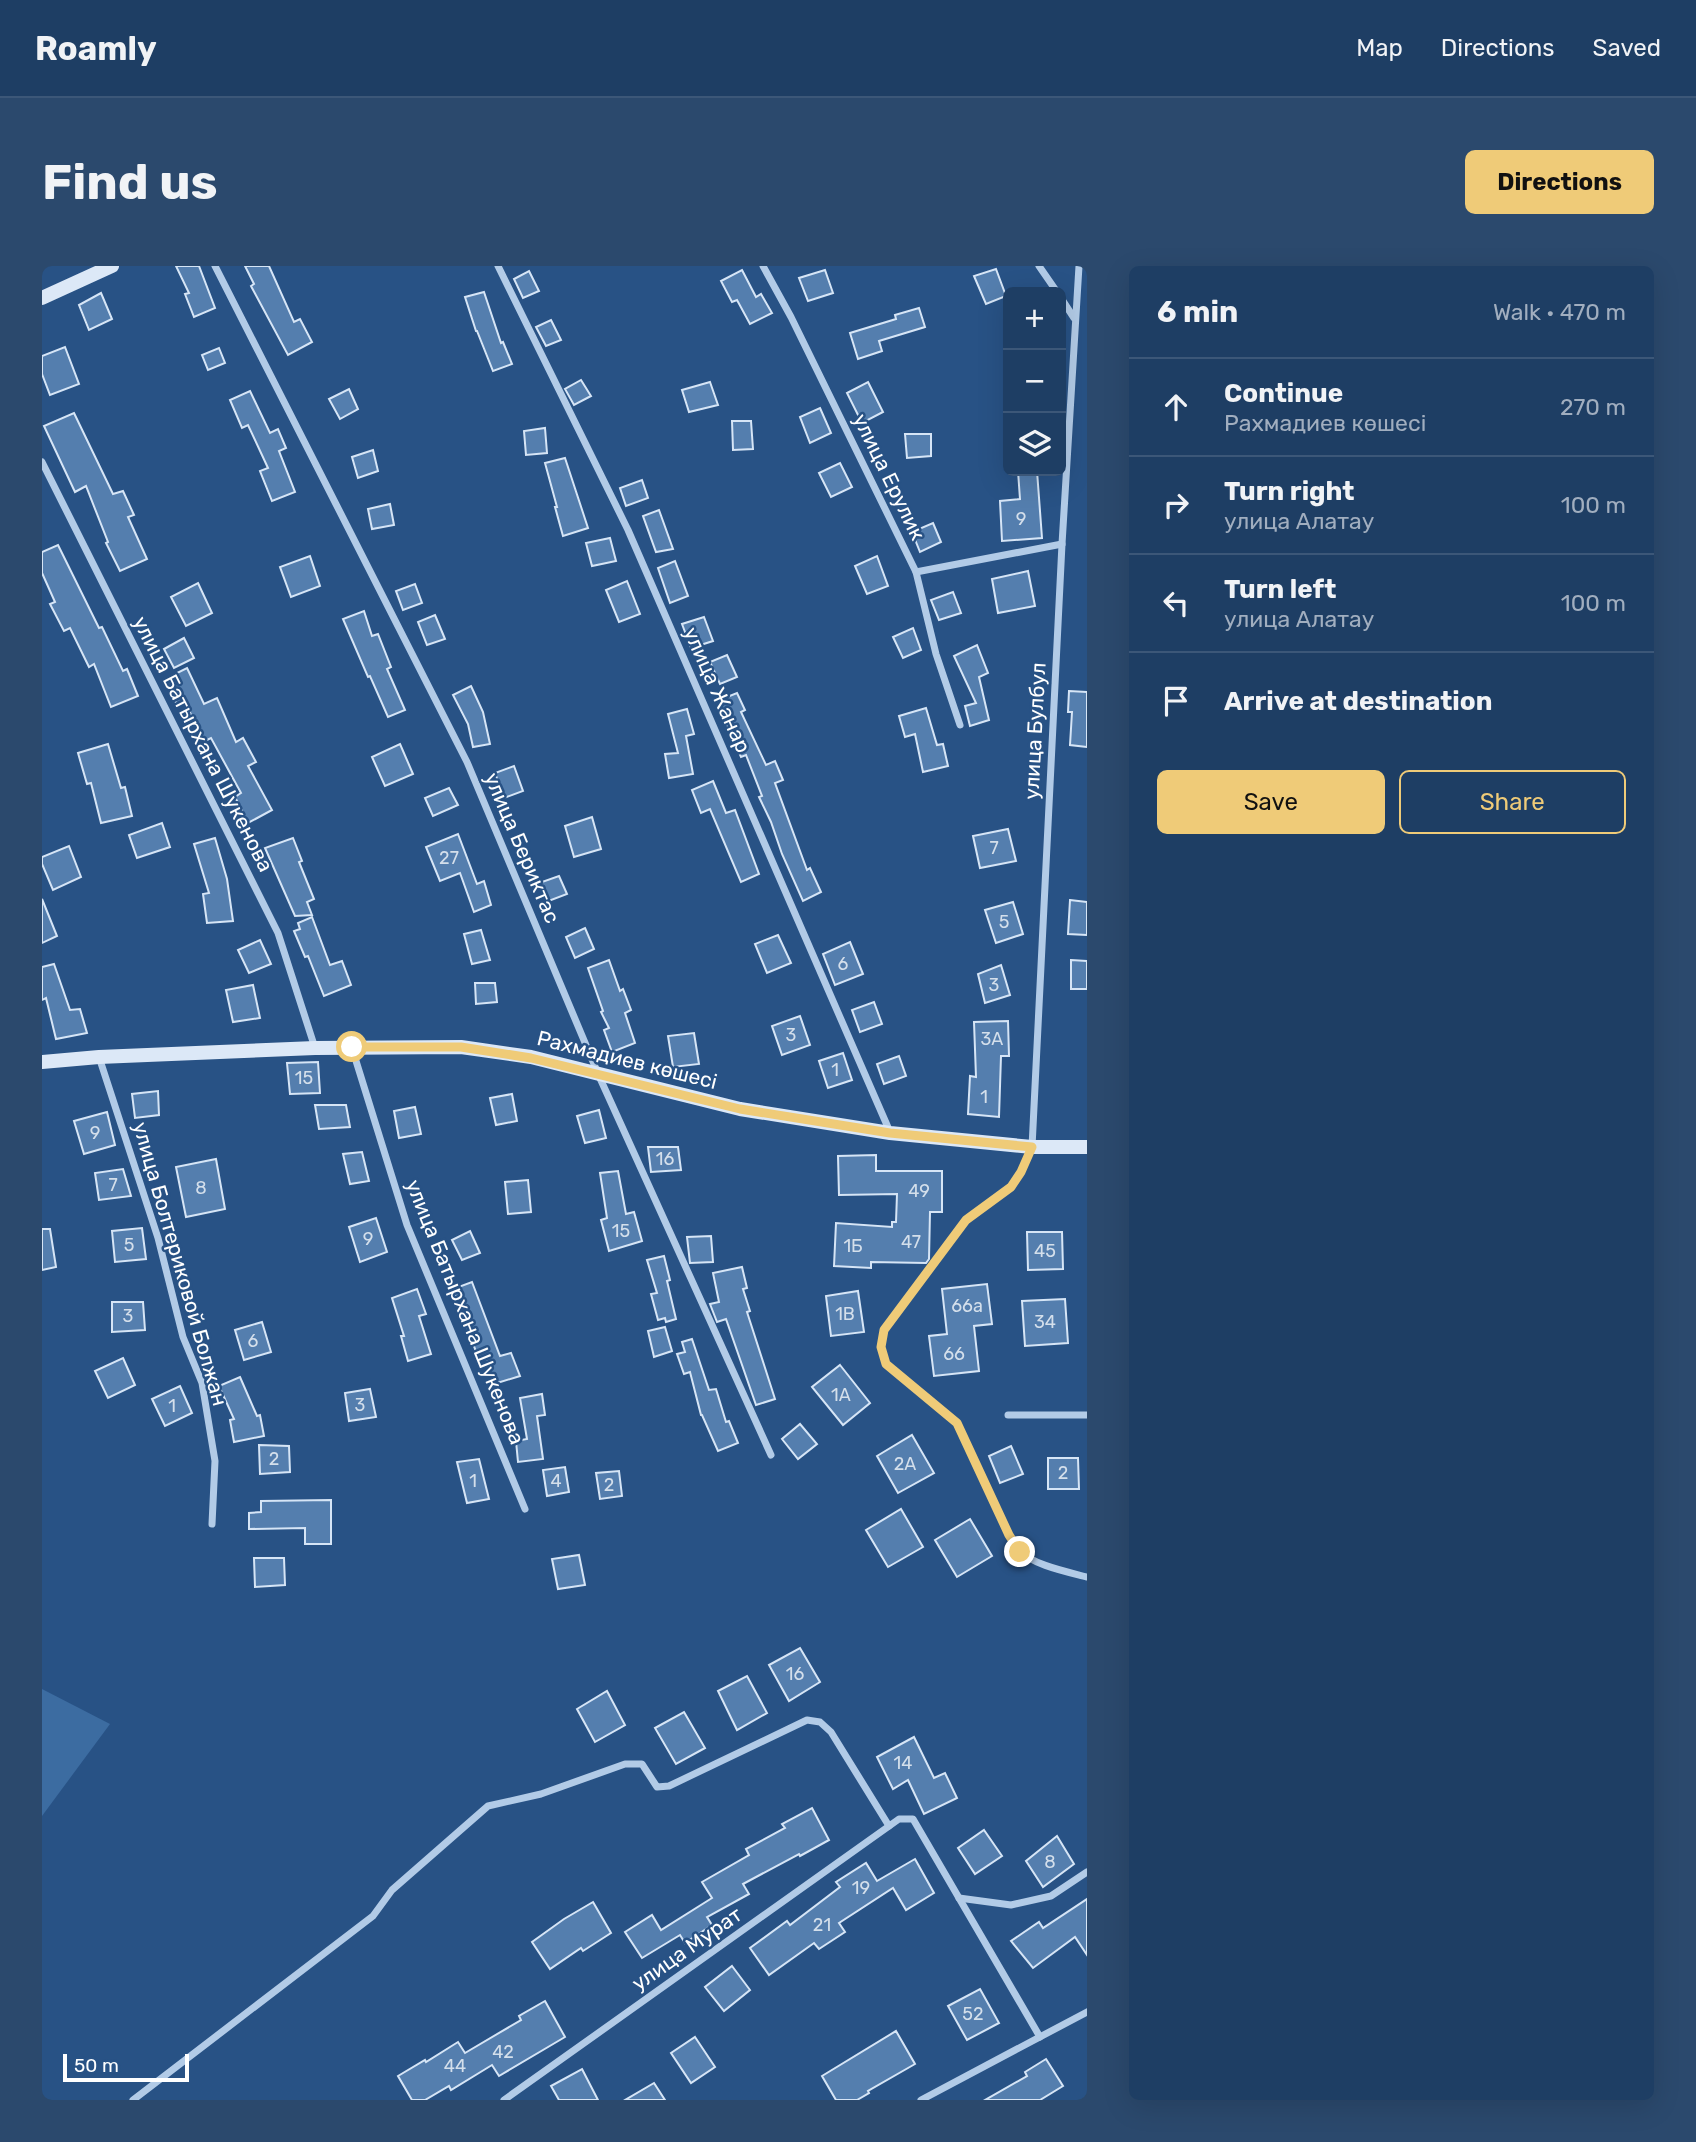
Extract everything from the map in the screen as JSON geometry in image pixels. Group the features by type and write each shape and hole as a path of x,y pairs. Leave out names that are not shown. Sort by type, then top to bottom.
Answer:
{"street":[{"path":"42,298 112,266"},
{"name":"улица Бериктас","path":"215,266 467,762 599,1076 771,1455"},
{"name":"улица Жанар","path":"498,266 628,530 890,1133"},
{"name":"улица Ерулик","path":"763,266 916,572 1062,544"},
{"path":"1039,266 1054,287"},
{"name":"улица Булбул","path":"1032,1147 1074,318 1079,266"},
{"path":"1066,306 1074,318"},
{"name":"улица Батырхана Шукенова","path":"42,462 278,933 315,1048"},
{"path":"916,572 936,654 960,725"},
{"name":"улица Батырхана Шукенова","path":"352,1047 407,1225 525,1509"},
{"name":"Рахмадиев көшесі","path":"42,1062 315,1048 461,1047 531,1058 740,1109 890,1133 1032,1147 1087,1147"},
{"name":"улица Болтериковой Болжан","path":"99,1058 158,1238 183,1337 202,1383 215,1461 212,1524"},
{"path":"1032,1147 1011,1187 966,1220 884,1330 881,1347 886,1364 957,1423 1009,1535 1020,1552 1065,1572 1087,1577"},
{"path":"1008,1415 1087,1415"},
{"path":"134,2100 373,1916 392,1890 488,1806 541,1794 625,1764 642,1764 657,1787 669,1786 807,1720 820,1722 831,1732 889,1825 899,1819 913,1819 1040,2037"},
{"name":"улица Мурат","path":"504,2100 889,1825"},
{"path":"959,1898 1012,1905 1051,1896 1087,1872"},
{"path":"921,2100 1087,2012"}],"shaded area":[{"path":"42,1689 110,1724 42,1816"}],"building":[{"path":"176,266 199,266 215,308 194,317 185,294 189,293"},
{"path":"245,266 269,266 294,322 300,319 312,342 288,355 251,286 254,284"},
{"path":"996,269 1003,288 1003,297 986,304 974,276"},
{"path":"742,270 756,297 761,294 772,313 750,324 737,300 732,302 721,281"},
{"path":"825,270 833,293 808,301 799,278"},
{"path":"529,271 539,291 523,298 514,279"},
{"path":"484,292 501,343 503,342 512,364 493,371 465,297"},
{"path":"101,293 112,319 89,330 79,305"},
{"path":"919,308 925,327 879,341 882,351 858,359 850,333 896,319 895,315"},
{"path":"551,320 561,340 546,346 536,327"},
{"path":"65,347 79,384 50,395 42,374 42,356"},
{"path":"219,348 225,363 208,370 202,355"},
{"path":"581,380 591,396 574,405 565,389"},
{"path":"710,382 718,405 689,412 682,390"},
{"path":"868,382 883,412 862,423 847,393"},
{"path":"349,389 358,409 340,419 329,399"},
{"path":"250,391 270,433 278,429 286,448 279,451 295,492 272,501 260,471 268,468 248,425 242,428 230,400"},
{"path":"820,408 831,433 810,443 800,417"},
{"path":"74,413 113,494 123,491 134,515 128,517 147,559 120,571 106,543 108,542 86,486 75,492 44,426"},
{"path":"732,421 751,421 753,449 733,450"},
{"path":"545,428 547,453 526,455 524,431"},
{"path":"905,434 931,434 931,456 907,458"},
{"path":"373,450 378,471 358,478 352,457"},
{"path":"565,458 588,528 563,536 545,463"},
{"path":"840,463 852,487 831,497 819,473"},
{"path":"1018,476 1037,476 1042,538 1002,541 1000,501 1020,499"},
{"path":"642,480 648,498 626,506 620,488"},
{"path":"390,504 394,525 372,529 368,509"},
{"path":"659,510 673,549 656,552 643,516"},
{"path":"933,523 941,542 920,552 912,532"},
{"path":"610,538 616,561 592,566 586,543"},
{"path":"58,545 99,628 102,627 123,671 127,669 138,696 111,707 94,664 89,667 70,628 64,631 50,604 55,602 42,573 42,552"},
{"path":"310,556 320,586 291,597 280,567"},
{"path":"877,556 888,586 867,594 855,566"},
{"path":"675,561 688,596 670,603 658,568"},
{"path":"1028,571 1035,606 998,613 992,579"},
{"path":"627,581 640,614 619,622 606,590"},
{"path":"198,583 212,613 186,626 171,597"},
{"path":"415,584 422,603 403,610 396,591"},
{"path":"953,592 961,613 939,620 931,600"},
{"path":"364,611 372,636 378,634 391,667 387,669 405,710 388,717 343,619"},
{"path":"435,615 445,639 427,645 418,622"},
{"path":"704,617 713,641 691,648 682,624"},
{"path":"913,628 921,650 903,658 893,637"},
{"path":"184,638 194,658 174,668 164,649"},
{"path":"977,645 988,673 979,677 989,720 970,726 965,706 976,703 954,656"},
{"path":"727,655 737,677 720,684 710,662"},
{"path":"187,668 204,704 217,698 236,742 243,738 256,762 248,766 272,810 248,823 235,797 241,793 211,738 203,742 185,701 177,705 165,679"},
{"path":"471,686 483,712 490,744 473,747 468,724 453,695"},
{"path":"1069,691 1087,692 1087,747 1070,745 1072,712 1068,712"},
{"path":"737,693 745,710 741,712 766,765 775,761 783,780 775,783 807,870 810,868 821,892 803,901 759,797 762,796 746,755 741,757 717,701"},
{"path":"926,708 937,745 943,744 948,766 923,772 915,734 905,737 899,716"},
{"path":"687,709 694,734 686,736 693,774 669,778 665,754 678,753 668,714"},
{"path":"108,744 121,788 125,787 132,816 101,823 91,783 87,784 78,753"},
{"path":"400,744 413,774 385,786 372,757"},
{"path":"514,766 523,791 504,798 495,773"},
{"path":"713,781 726,813 735,810 759,874 741,882 710,809 701,813 692,790"},
{"path":"449,788 458,805 433,816 425,798"},
{"path":"592,817 601,849 574,857 565,826"},
{"path":"162,823 170,847 137,858 129,835"},
{"path":"1008,829 1016,861 980,868 973,836"},
{"path":"458,834 477,884 484,881 491,905 474,912 460,873 440,881 426,847"},
{"path":"215,838 227,879 233,921 207,923 203,894 209,893 194,844"},
{"path":"293,838 302,861 299,862 314,899 307,902 312,915 295,916 265,848"},
{"path":"69,846 81,877 53,890 42,864 42,857"},
{"path":"559,876 567,894 546,902 539,883"},
{"path":"42,899 57,936 42,943"},
{"path":"1070,900 1087,902 1087,935 1068,934"},
{"path":"1013,902 1023,934 996,943 985,910"},
{"path":"312,917 330,965 342,961 351,985 324,996 308,956 305,957 294,931 300,929 298,923"},
{"path":"585,928 594,949 575,958 566,937"},
{"path":"481,930 490,960 472,964 464,934"},
{"path":"778,935 791,963 767,973 755,944"},
{"path":"260,940 271,964 249,973 238,950"},
{"path":"850,942 863,974 835,985 823,954"},
{"path":"609,960 620,991 623,989 631,1010 625,1013 635,1043 612,1052 604,1030 609,1028 601,1012 603,1011 588,968"},
{"path":"1071,960 1087,961 1087,989 1071,989"},
{"path":"54,964 70,1010 80,1009 87,1033 56,1039 46,998 42,1000 42,967"},
{"path":"1001,965 1010,995 985,1003 978,974"},
{"path":"475,983 495,983 497,1002 476,1004"},
{"path":"253,985 260,1018 233,1022 226,990"},
{"path":"874,1002 882,1024 860,1032 852,1010"},
{"path":"800,1016 810,1045 782,1055 772,1026"},
{"path":"1008,1021 1009,1056 1001,1056 999,1117 968,1114 970,1076 976,1077 974,1022"},
{"path":"694,1033 699,1064 673,1067 668,1036"},
{"path":"843,1053 852,1080 828,1088 819,1061"},
{"path":"899,1056 906,1076 884,1084 877,1064"},
{"path":"318,1062 320,1093 290,1094 287,1063"},
{"path":"158,1091 159,1115 135,1118 132,1094"},
{"path":"512,1094 517,1121 496,1125 490,1098"},
{"path":"315,1105 346,1105 350,1127 319,1129"},
{"path":"415,1107 421,1134 399,1138 394,1111"},
{"path":"599,1110 606,1138 585,1143 577,1116"},
{"path":"107,1112 115,1145 84,1154 74,1121"},
{"path":"648,1147 678,1147 681,1170 651,1172"},
{"path":"362,1152 369,1181 350,1184 343,1154"},
{"path":"876,1155 876,1171 942,1171 942,1212 930,1212 929,1259 926,1263 871,1262 871,1268 834,1266 836,1223 892,1227 892,1222 896,1222 897,1194 839,1195 838,1156"},
{"path":"216,1159 225,1209 186,1217 176,1167"},
{"path":"123,1169 131,1196 99,1200 95,1173"},
{"path":"618,1171 626,1214 634,1212 642,1241 609,1251 601,1220 607,1218 600,1173"},
{"path":"528,1180 531,1212 508,1214 505,1182"},
{"path":"376,1218 387,1252 360,1262 349,1227"},
{"path":"142,1228 146,1259 115,1262 112,1231"},
{"path":"42,1229 50,1229 56,1267 42,1270"},
{"path":"470,1231 480,1253 462,1260 452,1240"},
{"path":"1027,1232 1062,1232 1063,1269 1028,1270"},
{"path":"711,1236 713,1262 690,1263 687,1237"},
{"path":"664,1256 676,1319 666,1322 665,1318 658,1320 651,1294 657,1293 647,1260"},
{"path":"742,1267 747,1288 743,1289 750,1311 747,1312 775,1399 756,1405 726,1319 717,1322 710,1304 719,1302 713,1273"},
{"path":"472,1282 500,1356 511,1353 520,1376 494,1384 485,1355 478,1357 453,1289"},
{"path":"987,1284 992,1324 974,1326 979,1371 934,1376 929,1336 947,1334 942,1289"},
{"path":"417,1289 426,1314 419,1316 431,1354 408,1361 401,1336 404,1336 392,1298"},
{"path":"858,1291 864,1332 831,1336 826,1296"},
{"path":"1065,1299 1068,1343 1025,1346 1022,1301"},
{"path":"112,1302 143,1302 145,1330 112,1332"},
{"path":"262,1322 271,1352 244,1360 235,1330"},
{"path":"665,1327 672,1351 654,1357 648,1331"},
{"path":"692,1339 709,1390 716,1389 726,1422 729,1421 738,1443 718,1451 701,1415 690,1372 684,1374 677,1354 685,1352 682,1342"},
{"path":"123,1358 135,1385 108,1398 95,1371"},
{"path":"840,1365 870,1403 843,1425 812,1387"},
{"path":"240,1377 257,1416 260,1415 264,1436 234,1442 230,1420 234,1419 219,1386"},
{"path":"180,1386 192,1413 165,1426 152,1399"},
{"path":"370,1389 376,1417 349,1421 345,1393"},
{"path":"542,1394 545,1415 537,1416 543,1459 518,1462 516,1441 527,1439 520,1398"},
{"path":"800,1424 817,1444 798,1459 782,1439"},
{"path":"912,1435 934,1473 898,1493 877,1456"},
{"path":"259,1445 289,1446 290,1472 260,1474"},
{"path":"1011,1446 1023,1474 1000,1483 989,1456"},
{"path":"1048,1458 1078,1458 1079,1489 1048,1489"},
{"path":"479,1459 489,1499 467,1503 457,1462"},
{"path":"565,1467 569,1492 547,1496 543,1470"},
{"path":"619,1471 622,1496 600,1499 596,1473"},
{"path":"331,1500 331,1544 305,1544 305,1528 249,1529 249,1513 261,1512 261,1501"},
{"path":"901,1509 923,1547 888,1567 866,1530"},
{"path":"970,1519 992,1556 957,1577 935,1540"},
{"path":"579,1555 585,1585 558,1589 552,1559"},
{"path":"254,1558 284,1558 285,1585 255,1587"},
{"path":"800,1648 820,1682 789,1701 769,1665"},
{"path":"747,1676 767,1713 737,1730 718,1691"},
{"path":"607,1691 625,1725 595,1742 577,1709"},
{"path":"684,1712 705,1748 676,1764 655,1728"},
{"path":"914,1737 934,1778 945,1773 957,1798 924,1814 908,1780 893,1789 877,1757"},
{"path":"812,1808 829,1840 743,1884 749,1894 707,1917 712,1925 685,1943 680,1935 642,1958 625,1932 652,1915 661,1930 712,1898 702,1882 749,1855 746,1849 785,1828 782,1824"},
{"path":"984,1830 1002,1856 975,1874 958,1848"},
{"path":"1057,1836 1074,1864 1043,1887 1026,1861"},
{"path":"915,1859 934,1893 906,1910 893,1888 839,1923 845,1932 819,1949 814,1943 769,1975 750,1948 787,1921 790,1925 840,1887 836,1882 866,1863 877,1881"},
{"path":"1087,1899 1087,1955 1075,1937 1033,1968 1011,1941 1039,1922 1043,1928"},
{"path":"593,1902 611,1933 583,1951 581,1948 550,1969 532,1942"},
{"path":"732,1966 750,1990 724,2011 705,1987"},
{"path":"980,1989 999,2023 967,2040 948,2006"},
{"path":"545,2001 565,2037 499,2076 492,2065 451,2090 449,2086 425,2100 412,2100 398,2076 458,2042 465,2053 521,2020 519,2016"},
{"path":"896,2031 915,2064 857,2100 836,2100 822,2076"},
{"path":"695,2037 715,2067 691,2083 671,2053"},
{"path":"1046,2059 1063,2086 1040,2100 985,2100 1027,2076 1025,2072"},
{"path":"582,2069 598,2100 559,2100 551,2086"},
{"path":"654,2083 665,2100 625,2100"}],"route":[{"path":"352,1047 461,1047 531,1058 740,1109 890,1133 1032,1147 1011,1187 966,1220 884,1330 881,1347 886,1364 957,1423 1009,1535 1020,1552"}]}
